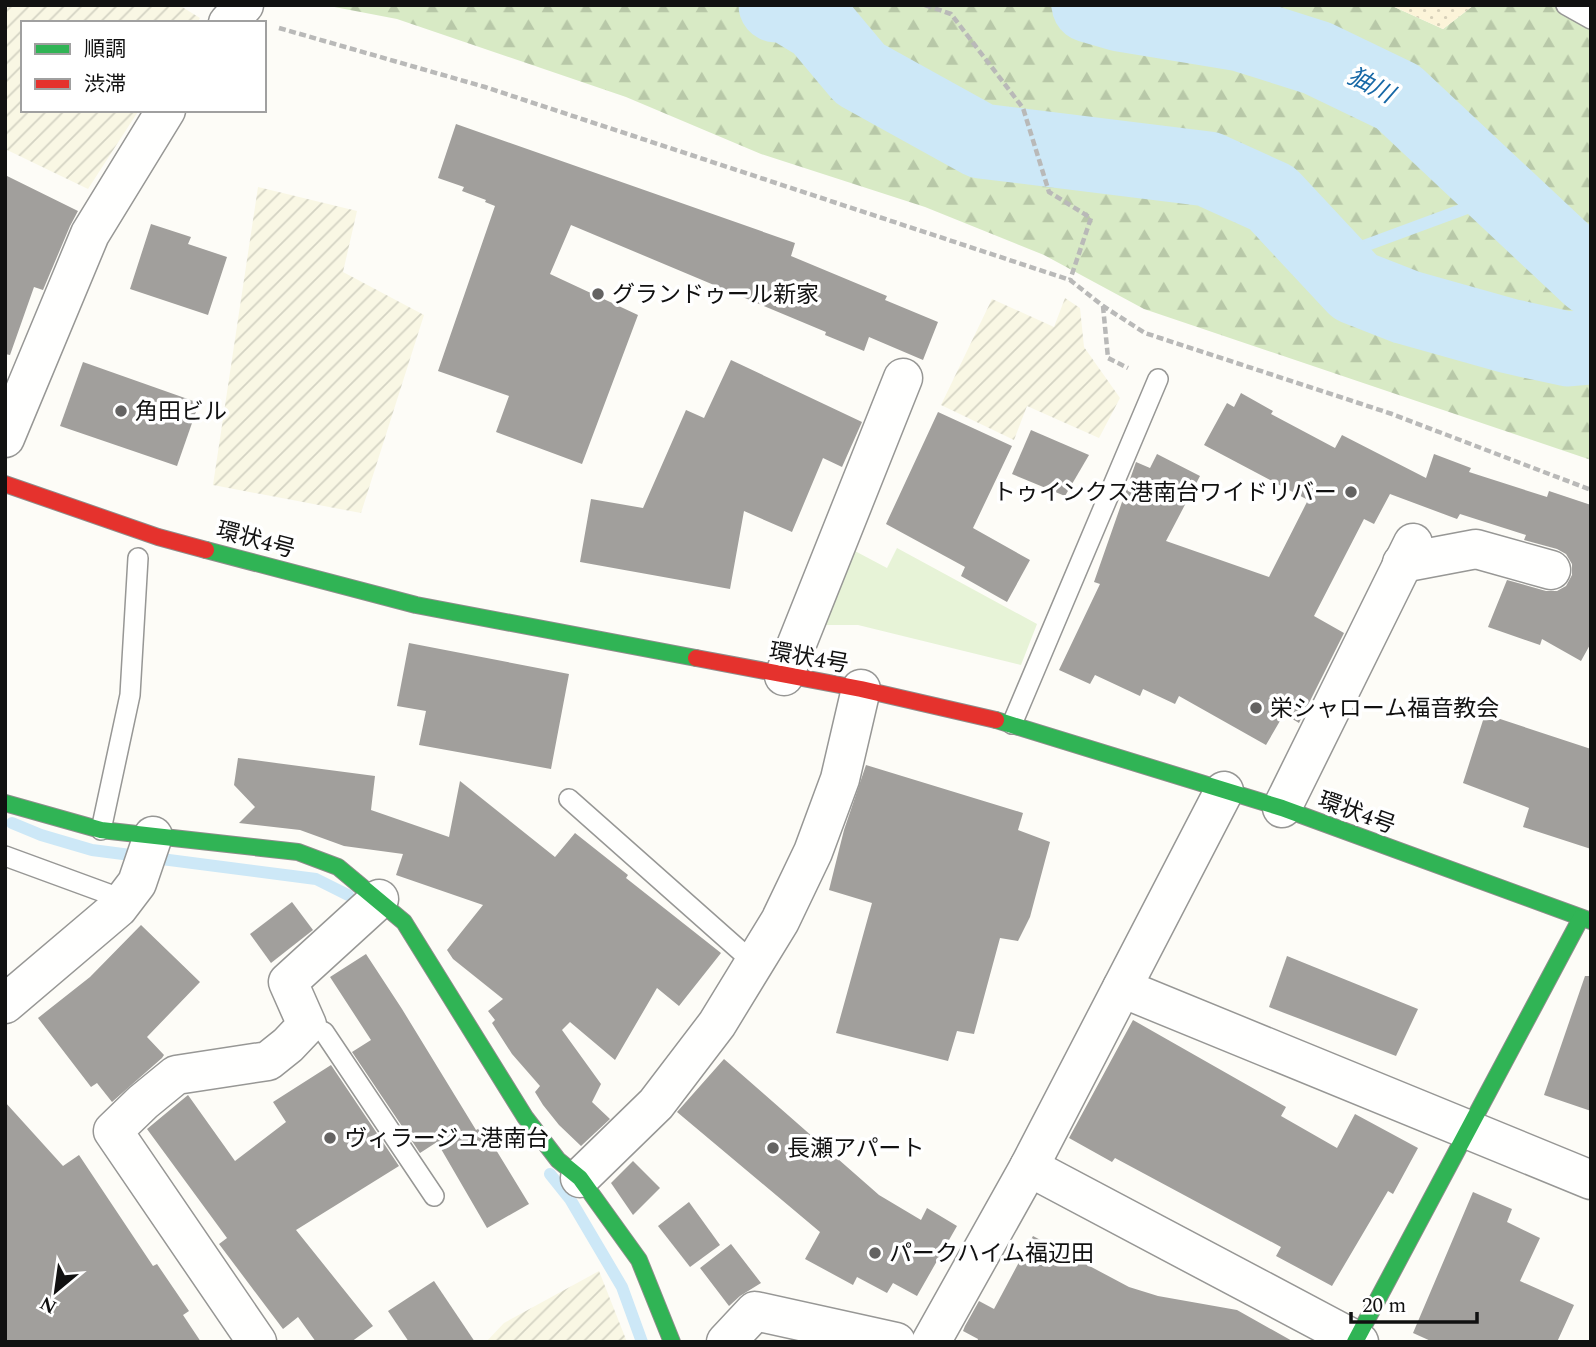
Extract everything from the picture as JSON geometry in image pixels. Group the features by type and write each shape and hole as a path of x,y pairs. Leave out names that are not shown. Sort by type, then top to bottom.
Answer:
{"main road":[{"name":"環状4号","path":"5,484 158,537 416,605 861,690 1013,724 1282,808 1586,920"},
{"path":"5,803 101,830 152,839 298,852 338,867 372,905 404,922 525,1117 558,1160 580,1178 639,1260 672,1342"},
{"path":"1357,1341 1467,1132 1586,920"}],"street":[{"path":"5,438 90,234 165,112"},
{"path":"784,676 903,378"},
{"path":"1282,808 1408,553 1476,549 1551,570"},
{"path":"580,1178 656,1104 717,1024 780,921 813,852 840,779 861,690"},
{"path":"931,1342 1028,1167 1224,791"},
{"path":"5,1004 118,908 131,891 152,839"},
{"path":"257,1342 113,1132 142,1102 176,1074 268,1061 288,1045 307,1025 288,982 372,905"},
{"path":"1122,988 1591,1181"},
{"path":"1028,1167 1357,1341"},
{"path":"726,1342 755,1311 896,1342"}],"lane":[{"path":"1566,5 1591,19"},
{"path":"1013,724 1158,379"},
{"path":"101,830 130,695 138,558"},
{"path":"569,799 754,963"},
{"path":"5,856 131,891"},
{"path":"307,1025 324,1032 434,1196"}],"path":[{"path":"925,5 951,14 1023,108 1049,192 1091,218 1070,280"},
{"path":"277,27 485,87 1070,280 1102,306 1146,333 1392,414 1591,490"},
{"path":"1102,306 1108,358"}],"shaded area":[{"path":"5,5 179,5 200,18 198,21 21,21 21,112 138,112 88,189 5,149"},
{"path":"258,187 357,211 343,272 424,315 361,513 213,485"},
{"path":"1065,298 1080,308 1084,347 1120,398 1099,438 1027,406 1014,440 941,405 992,299 1054,327"},
{"path":"599,1271 627,1342 486,1342 504,1323"}],"green space":[{"path":"324,5 1390,5 1443,29 1474,5 1591,5 1591,460 1144,309 1044,255 925,207 761,154 626,97 397,19"},
{"path":"897,548 1037,624 1021,665 858,625 819,625 853,550 887,568"}],"sand":[{"path":"1390,5 1474,5 1443,29"}],"building":[{"path":"456,124 795,243 791,256 887,296 885,300 938,322 923,360 869,337 864,351 825,335 826,332 571,225 550,274 638,315 582,464 496,432 509,396 438,371 495,206 462,191 464,187 438,178"},
{"path":"5,175 78,211 43,290 34,287 10,355 5,354"},
{"path":"151,224 191,237 188,244 227,257 208,315 130,289"},
{"path":"731,360 862,422 842,467 823,458 792,532 744,511 730,589 580,562 591,499 643,508 686,410 704,418"},
{"name":"角田ビル","path":"83,362 199,403 177,466 60,426"},
{"path":"1241,393 1273,411 1271,414 1335,448 1342,435 1426,478 1434,454 1471,468 1469,472 1547,497 1549,491 1591,505 1591,643 1581,661 1542,639 1540,645 1488,627 1507,580 1546,591 1557,591 1566,586 1572,575 1572,564 1566,554 1524,540 1526,535 1460,514 1457,519 1390,494 1374,524 1364,519 1314,616 1344,633 1299,723 1284,714 1266,745 1179,696 1175,704 1143,689 1140,696 1095,675 1090,684 1059,670 1100,584 1094,582 1136,462 1150,468 1157,454 1200,476 1166,541 1269,577 1308,500 1204,445 1227,403 1234,407"},
{"path":"938,412 1012,446 973,528 1030,560 1007,602 961,576 965,567 886,524"},
{"path":"1031,430 1089,455 1065,496 1012,474"},
{"path":"409,643 569,674 551,769 419,745 426,711 397,706"},
{"path":"1485,714 1591,749 1591,849 1523,827 1529,808 1463,783"},
{"path":"238,758 375,776 371,810 449,837 460,781 555,857 575,833 628,875 626,878 721,953 679,1006 657,988 615,1060 570,1022 562,1030 601,1084 592,1102 610,1119 581,1146 543,1105 535,1092 540,1086 512,1054 492,1023 495,1020 488,1011 503,999 453,959 447,950 483,905 396,875 403,854 344,846 300,830 239,823 255,807 234,785"},
{"path":"866,765 1023,813 1018,830 1050,842 1030,917 1018,941 1000,938 974,1034 957,1031 948,1061 836,1033 872,903 829,890 844,830"},
{"path":"292,902 313,930 271,963 250,934"},
{"path":"141,925 200,982 147,1037 164,1055 162,1058 112,1102 97,1083 91,1087 38,1018 90,977"},
{"path":"366,954 476,1130 482,1127 529,1204 487,1228 437,1142 420,1153 352,1052 371,1040 330,977"},
{"path":"1287,956 1418,1009 1396,1056 1269,1007"},
{"path":"1585,976 1591,976 1591,1111 1544,1095"},
{"path":"1133,1020 1286,1107 1281,1116 1337,1148 1355,1114 1418,1148 1393,1194 1388,1191 1332,1286 1276,1256 1281,1247 1115,1158 1112,1162 1069,1138"},
{"path":"724,1059 879,1195 921,1220 927,1208 957,1226 917,1296 893,1283 887,1293 857,1277 853,1285 805,1259 820,1232 677,1112"},
{"path":"331,1065 399,1166 296,1230 373,1326 351,1342 316,1342 298,1317 283,1329 219,1244 227,1238 147,1129 188,1095 235,1161 286,1122 273,1102"},
{"path":"5,1102 63,1166 79,1155 153,1266 157,1264 189,1311 183,1315 201,1342 5,1342"},
{"path":"633,1161 660,1188 633,1215 611,1183"},
{"path":"1473,1192 1512,1209 1507,1222 1540,1238 1520,1281 1574,1305 1557,1342 1433,1342 1413,1333"},
{"path":"689,1202 720,1245 690,1267 658,1226"},
{"path":"1033,1236 1129,1287 1158,1296 1237,1310 1294,1342 977,1342 978,1339 963,1331 965,1326 979,1301 994,1309"},
{"path":"731,1244 761,1283 729,1306 700,1268"},
{"path":"434,1281 475,1342 409,1342 388,1311"}],"waterway":[{"path":"776,5 788,6 818,24 860,74 981,141 1208,169 1272,198 1355,287 1406,307 1509,336 1568,349 1591,347"},
{"path":"818,24 821,5"},
{"name":"㹨川","path":"1089,5 1120,14 1241,34 1317,58 1398,97 1591,278"},
{"path":"1329,259 1483,202 1496,187"},
{"path":"12,823 92,850 316,879 348,895"},
{"path":"550,1174 570,1199 622,1287 642,1342"}],"traffic: fast":[{"path":"206,550 416,605 696,658"},
{"path":"996,720 1282,808 1591,921"},
{"path":"5,803 101,830 298,852 338,867 404,922 525,1117 558,1160 580,1178 639,1260 672,1342"},
{"path":"1355,1342 1581,918"}],"traffic: jam":[{"path":"5,484 158,537 206,550"},
{"path":"696,658 861,689 996,720"}],"place":[{"name":"グランドゥール新家","path":"598,294"},
{"name":"角田ビル","path":"121,411"},
{"name":"トゥインクス港南台ワイドリバー","path":"1351,492"},
{"name":"栄シャローム福音教会","path":"1256,708"},
{"name":"ヴィラージュ港南台","path":"330,1138"},
{"name":"長瀬アパート","path":"773,1148"},
{"name":"パークハイム福辺田","path":"875,1253"}]}
